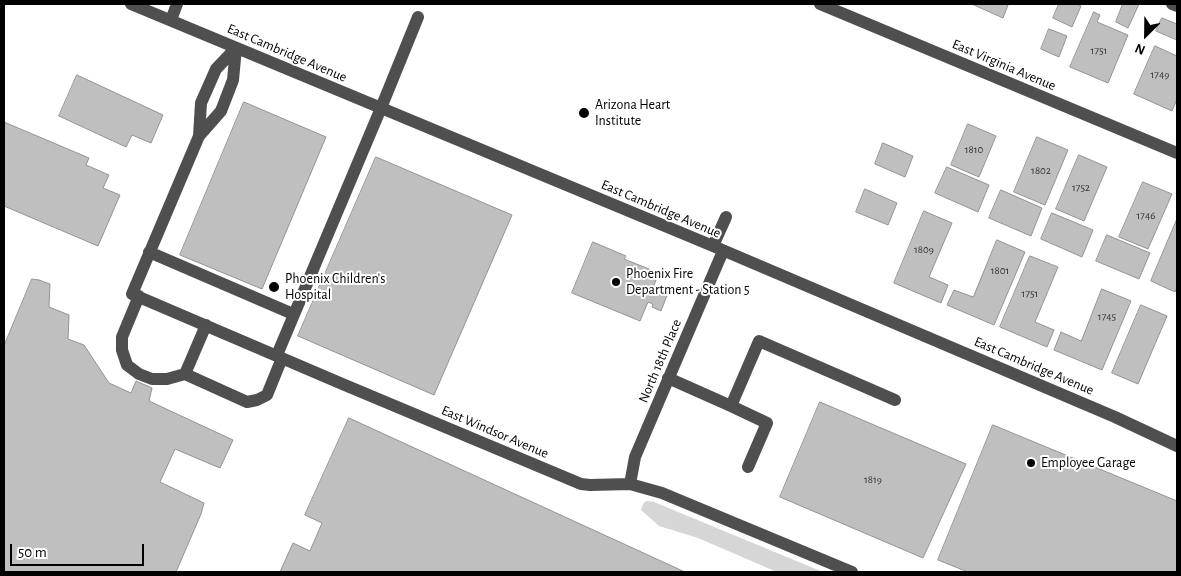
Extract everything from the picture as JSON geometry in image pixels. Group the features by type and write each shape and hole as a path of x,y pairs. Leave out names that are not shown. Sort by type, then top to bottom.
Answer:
{"street":[{"name":"East Cambridge Avenue","path":"131,4 718,249 1115,417 1177,446"},
{"path":"171,20 177,4"},
{"name":"East Virginia Avenue","path":"820,4 1177,153"},
{"path":"1172,4 1177,6"},
{"path":"236,48 233,80 221,111 200,136 149,252 122,337 122,350 127,364 139,374 152,379 167,379 185,374 247,402 267,395 293,314 418,17"},
{"path":"200,136 201,102 216,69 236,48"},
{"name":"North 18th Place","path":"630,484 635,457 718,249 726,216"},
{"path":"149,252 293,314"},
{"name":"East Windsor Avenue","path":"136,295 581,484 630,484 662,493 847,571"},
{"path":"185,374 206,325"},
{"path":"731,406 759,341 895,400"},
{"path":"668,378 767,422 748,467"}],"shaded area":[{"path":"646,501 654,502 823,572 777,572 698,538 659,526 641,510"}],"building":[{"path":"975,4 1006,4 1008,5 1003,18"},
{"path":"1059,4 1076,4 1081,6 1072,27 1053,18"},
{"path":"1123,4 1139,4 1128,28 1116,22"},
{"path":"1094,12 1100,15 1097,22 1128,35 1108,83 1070,67"},
{"path":"1162,18 1177,24 1177,40 1156,31"},
{"path":"1049,29 1067,36 1059,57 1041,49"},
{"path":"1155,46 1177,56 1177,99 1172,111 1134,94"},
{"path":"77,75 163,115 151,143 132,135 126,147 59,116"},
{"path":"244,102 326,137 262,289 180,255"},
{"path":"4,122 89,158 86,165 109,175 103,188 120,195 98,246 4,206"},
{"path":"968,124 996,136 979,177 951,165"},
{"path":"1037,137 1068,150 1045,205 1014,192"},
{"path":"883,143 913,156 905,177 875,164"},
{"path":"1079,155 1107,167 1084,221 1056,209"},
{"path":"376,157 512,215 434,395 298,336"},
{"path":"947,167 989,185 978,212 935,193"},
{"path":"1143,182 1172,194 1148,249 1119,237"},
{"path":"865,189 897,203 888,225 856,212"},
{"path":"1001,190 1042,208 1031,236 989,218"},
{"path":"924,211 952,223 929,277 948,285 941,303 894,283"},
{"path":"1052,213 1093,230 1082,257 1041,239"},
{"path":"1177,219 1177,287 1175,292 1151,281"},
{"path":"1107,235 1150,253 1139,279 1096,261"},
{"path":"997,240 1025,252 994,325 947,305 954,290 973,297"},
{"name":"Phoenix Fire Department - Station 5","path":"593,242 626,256 624,259 659,273 652,290 668,293 661,311 652,307 653,304 648,302 640,321 572,293"},
{"path":"1030,256 1058,267 1035,322 1054,330 1047,347 1000,327"},
{"path":"32,279 50,284 49,307 69,315 68,339 84,345 109,383 131,393 136,381 152,388 149,401 233,440 220,468 175,449 160,482 204,503 176,572 4,572 4,346"},
{"path":"1102,289 1131,301 1102,370 1054,350 1061,332 1081,341"},
{"path":"1141,305 1167,316 1138,384 1112,373"},
{"path":"820,402 966,464 923,558 780,497"},
{"path":"349,418 685,572 280,572 293,543 310,551 322,523 305,515"},
{"name":"Employee Garage","path":"993,425 1177,501 1177,572 968,572 938,560"}],"place":[{"name":"Arizona Heart Institute","path":"584,113"},
{"name":"Phoenix Fire Department - Station 5","path":"616,282"},
{"name":"Phoenix Children's Hospital","path":"274,287"},
{"name":"Employee Garage","path":"1031,463"}]}
